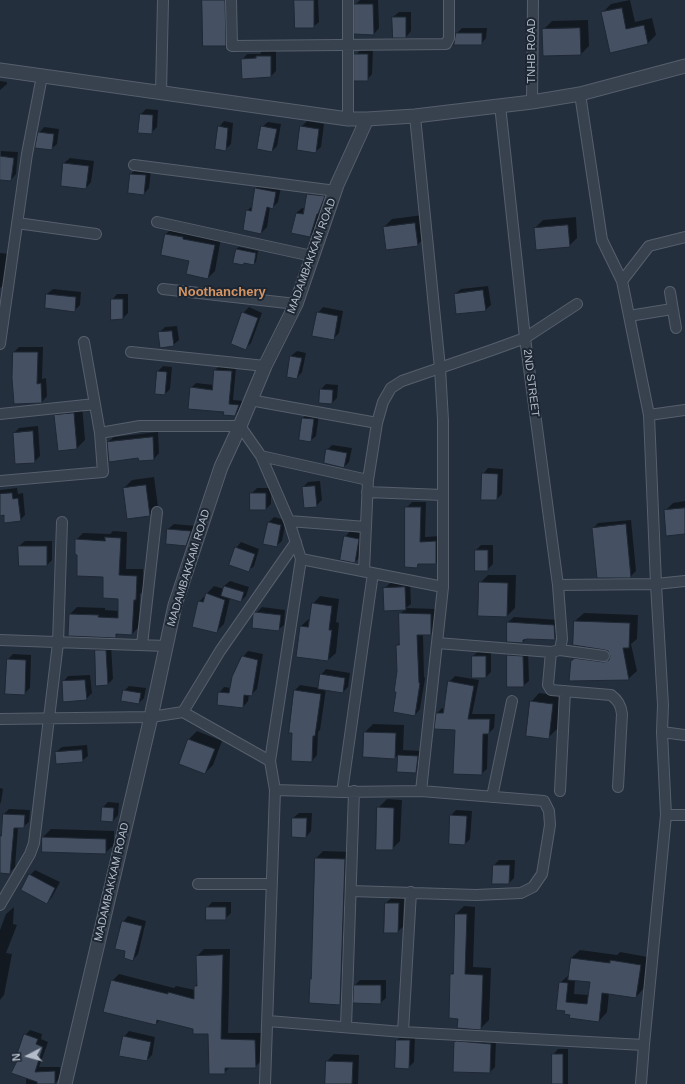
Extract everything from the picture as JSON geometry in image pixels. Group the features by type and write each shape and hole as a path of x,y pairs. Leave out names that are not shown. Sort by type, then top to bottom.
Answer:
{"street":[{"path":"161,93 163,0"},
{"path":"231,0 232,46 446,44 449,38 449,0"},
{"path":"348,0 348,119"},
{"name":"TNHB ROAD","path":"532,102 533,0"},
{"path":"0,70 348,119 367,119 415,116 532,102 580,94 685,66"},
{"path":"0,340 27,154 42,76"},
{"path":"580,94 602,240 622,281 649,414 663,705 662,732 666,815 641,1084"},
{"name":"2ND STREET","path":"500,105 525,338 558,585 562,638 556,651 548,685 551,690 565,691"},
{"path":"415,116 440,368 443,420 444,495 444,587 421,791"},
{"name":"MADAMBAKKAM ROAD","path":"65,1084 151,717 175,605 219,474 265,366 296,304 336,191 367,119"},
{"path":"134,165 336,191"},
{"path":"157,222 312,256"},
{"path":"18,223 96,234"},
{"path":"622,281 649,246 685,237"},
{"path":"163,289 296,304"},
{"path":"670,292 676,328"},
{"path":"342,792 368,572 366,527 368,480 377,423 383,402 391,388 402,381 525,338 577,304"},
{"path":"629,316 672,309"},
{"path":"0,481 104,472 100,433 84,342"},
{"path":"131,352 265,366"},
{"path":"250,400 377,423"},
{"path":"0,414 95,404"},
{"path":"649,414 685,410"},
{"path":"100,433 140,426 240,426 261,456 289,521 301,559 270,761 275,790 265,1084"},
{"path":"261,456 368,480"},
{"path":"367,492 444,495"},
{"path":"142,645 157,512"},
{"path":"289,521 366,527"},
{"path":"0,905 27,859 34,843 58,642 62,522"},
{"path":"184,712 220,651 296,542"},
{"path":"301,559 444,587"},
{"path":"558,585 656,584 685,581"},
{"path":"0,640 166,646"},
{"path":"437,643 556,651 604,656"},
{"path":"560,790 565,691 611,695 617,699 622,714 618,788"},
{"path":"492,797 512,701"},
{"path":"0,719 151,717 184,712 270,761"},
{"path":"662,732 685,735"},
{"path":"275,790 342,792 421,791 544,801 549,811 550,825 542,874 533,887 521,893 476,895 351,891"},
{"path":"346,1027 354,791"},
{"path":"666,815 685,816"},
{"path":"198,884 272,884"},
{"path":"403,1032 411,892"},
{"path":"268,1020 403,1032 644,1045"}],"building":[{"path":"202,0 225,0 226,46 203,46"},
{"path":"294,0 314,0 314,28 295,28"},
{"path":"354,4 373,4 374,35 354,34"},
{"path":"622,8 626,29 644,25 648,44 610,53 601,12"},
{"path":"392,17 406,17 406,38 393,38"},
{"path":"580,28 581,55 543,56 542,29"},
{"path":"456,33 482,33 482,45 454,45"},
{"path":"354,54 368,54 368,81 354,81"},
{"path":"256,56 271,56 271,77 242,79 241,59 256,58"},
{"path":"140,114 153,115 152,134 138,133"},
{"path":"218,126 228,128 226,151 215,149"},
{"path":"261,126 277,129 272,152 257,149"},
{"path":"300,126 319,129 316,153 297,150"},
{"path":"38,132 54,134 52,150 35,148"},
{"path":"0,156 14,158 11,181 0,180"},
{"path":"63,163 89,166 86,189 61,186"},
{"path":"130,174 146,175 144,195 128,193"},
{"path":"255,188 276,192 273,209 267,207 261,234 243,230 246,210 251,211"},
{"path":"307,194 325,196 317,214 310,237 291,233 296,213 303,214"},
{"path":"415,223 418,246 386,250 383,227"},
{"path":"568,225 570,247 536,250 534,228"},
{"path":"165,234 215,245 208,279 186,274 189,261 161,255"},
{"path":"236,249 256,253 254,265 233,263"},
{"path":"483,290 486,311 456,314 454,294"},
{"path":"46,294 76,297 75,312 45,308"},
{"path":"111,299 123,299 123,319 111,320"},
{"path":"242,312 258,318 246,350 231,344"},
{"path":"317,312 338,316 334,340 312,336"},
{"path":"172,331 174,346 160,348 158,332"},
{"path":"13,352 38,352 37,384 41,383 42,403 14,404 12,378"},
{"path":"290,356 302,358 297,379 287,377"},
{"path":"214,370 232,371 229,404 239,405 235,416 223,415 224,412 188,409 190,387 212,390"},
{"path":"157,371 167,372 165,395 155,394"},
{"path":"320,389 333,390 332,404 319,403"},
{"path":"74,413 77,449 58,451 54,415"},
{"path":"302,418 314,419 311,442 299,440"},
{"path":"33,431 35,463 15,464 13,433"},
{"path":"153,437 154,460 139,461 138,458 109,462 107,442"},
{"path":"326,449 347,453 344,468 324,463"},
{"path":"482,473 498,474 497,500 481,500"},
{"path":"146,485 150,516 127,519 123,488"},
{"path":"315,486 317,507 304,508 302,487"},
{"path":"12,493 13,499 18,498 21,521 4,523 4,515 0,516 0,494"},
{"path":"250,493 266,493 266,510 250,510"},
{"path":"405,507 421,507 420,542 436,541 436,564 418,564 417,568 405,567"},
{"path":"685,508 685,534 666,536 664,510"},
{"path":"268,522 281,525 277,547 263,544"},
{"path":"626,524 631,578 597,578 592,528"},
{"path":"167,529 191,531 186,546 166,544"},
{"path":"344,536 359,539 355,563 340,560"},
{"path":"105,537 121,538 119,575 137,576 132,635 116,634 116,638 68,636 69,614 99,615 98,617 118,618 118,599 103,598 103,577 77,576 75,539 105,541"},
{"path":"18,546 47,546 47,566 19,566"},
{"path":"235,547 255,554 249,572 229,565"},
{"path":"475,550 488,550 488,571 475,571"},
{"path":"479,582 508,583 507,617 478,616"},
{"path":"224,586 244,592 241,602 221,596"},
{"path":"405,587 406,610 384,611 383,588"},
{"path":"206,593 225,600 217,633 192,627 198,601 203,602"},
{"path":"312,603 332,606 329,630 332,630 328,661 296,657 300,626 308,627"},
{"path":"255,612 281,615 279,631 252,628 253,614"},
{"path":"399,613 431,614 431,635 417,635 420,683 415,716 393,712 397,671 396,645 399,645"},
{"path":"574,621 630,623 629,648 623,648 629,680 569,681 571,660 573,660 573,658 604,662 609,660 610,656 608,651 605,650 573,645"},
{"path":"507,622 554,625 555,640 527,639 523,640 523,643 507,642"},
{"path":"95,650 106,650 108,685 96,686"},
{"path":"507,655 523,656 524,687 507,687"},
{"path":"242,656 258,660 252,696 244,695 243,708 217,705 218,692 229,693 232,677"},
{"path":"472,656 486,656 486,678 472,678"},
{"path":"7,659 26,660 25,695 5,694"},
{"path":"320,674 345,678 343,693 318,689"},
{"path":"85,680 87,700 63,702 62,681"},
{"path":"448,681 474,686 468,719 490,719 489,734 483,734 482,775 453,774 455,730 434,729 436,713 443,713"},
{"path":"123,690 141,693 139,704 121,701"},
{"path":"294,690 321,694 315,736 313,736 312,762 291,761 292,733 289,733"},
{"path":"530,701 553,704 549,739 526,736"},
{"path":"364,732 396,733 395,759 363,757"},
{"path":"188,739 215,749 205,774 179,764"},
{"path":"82,750 83,762 56,764 55,752"},
{"path":"398,755 418,756 416,773 397,772"},
{"path":"102,807 114,808 113,822 101,821"},
{"path":"377,807 394,808 393,850 376,850"},
{"path":"3,814 25,815 24,828 14,828 10,874 0,873 0,836"},
{"path":"450,815 467,816 465,845 449,844"},
{"path":"292,818 307,818 306,838 292,837"},
{"path":"42,837 106,839 106,854 42,852"},
{"path":"315,858 345,859 340,1005 309,1003"},
{"path":"493,865 510,865 509,884 492,884"},
{"path":"29,874 55,888 47,904 21,890"},
{"path":"385,903 399,903 398,933 384,933"},
{"path":"206,907 226,907 226,920 206,920"},
{"path":"455,914 467,914 465,974 483,975 481,1030 457,1028 458,1019 449,1018 450,974 453,974"},
{"path":"122,921 142,926 133,961 124,958 125,951 115,949"},
{"path":"223,955 221,1039 255,1040 256,1068 225,1068 225,1074 209,1074 208,1034 193,1034 193,1029 157,1020 156,1025 103,1012 111,980 194,999 194,986 197,986 196,956"},
{"path":"571,958 610,963 610,960 641,965 636,998 602,993 599,1022 569,1018 570,1015 564,1014 565,1011 556,1010 559,982 568,983 566,1002 587,1004 590,982 568,980"},
{"path":"354,985 381,985 381,1004 353,1003"},
{"path":"24,1034 38,1039 36,1044 43,1047 35,1072 55,1071 55,1084 37,1084 37,1082 11,1073 17,1061 15,1061"},
{"path":"123,1036 151,1042 147,1061 119,1056"},
{"path":"396,1040 410,1040 409,1069 395,1068"},
{"path":"454,1042 491,1044 490,1073 453,1072"},
{"path":"552,1054 563,1054 563,1084 552,1084"},
{"path":"326,1061 353,1062 352,1084 325,1084"}],"district":[{"name":"Noothanchery","path":"222,292"}]}
